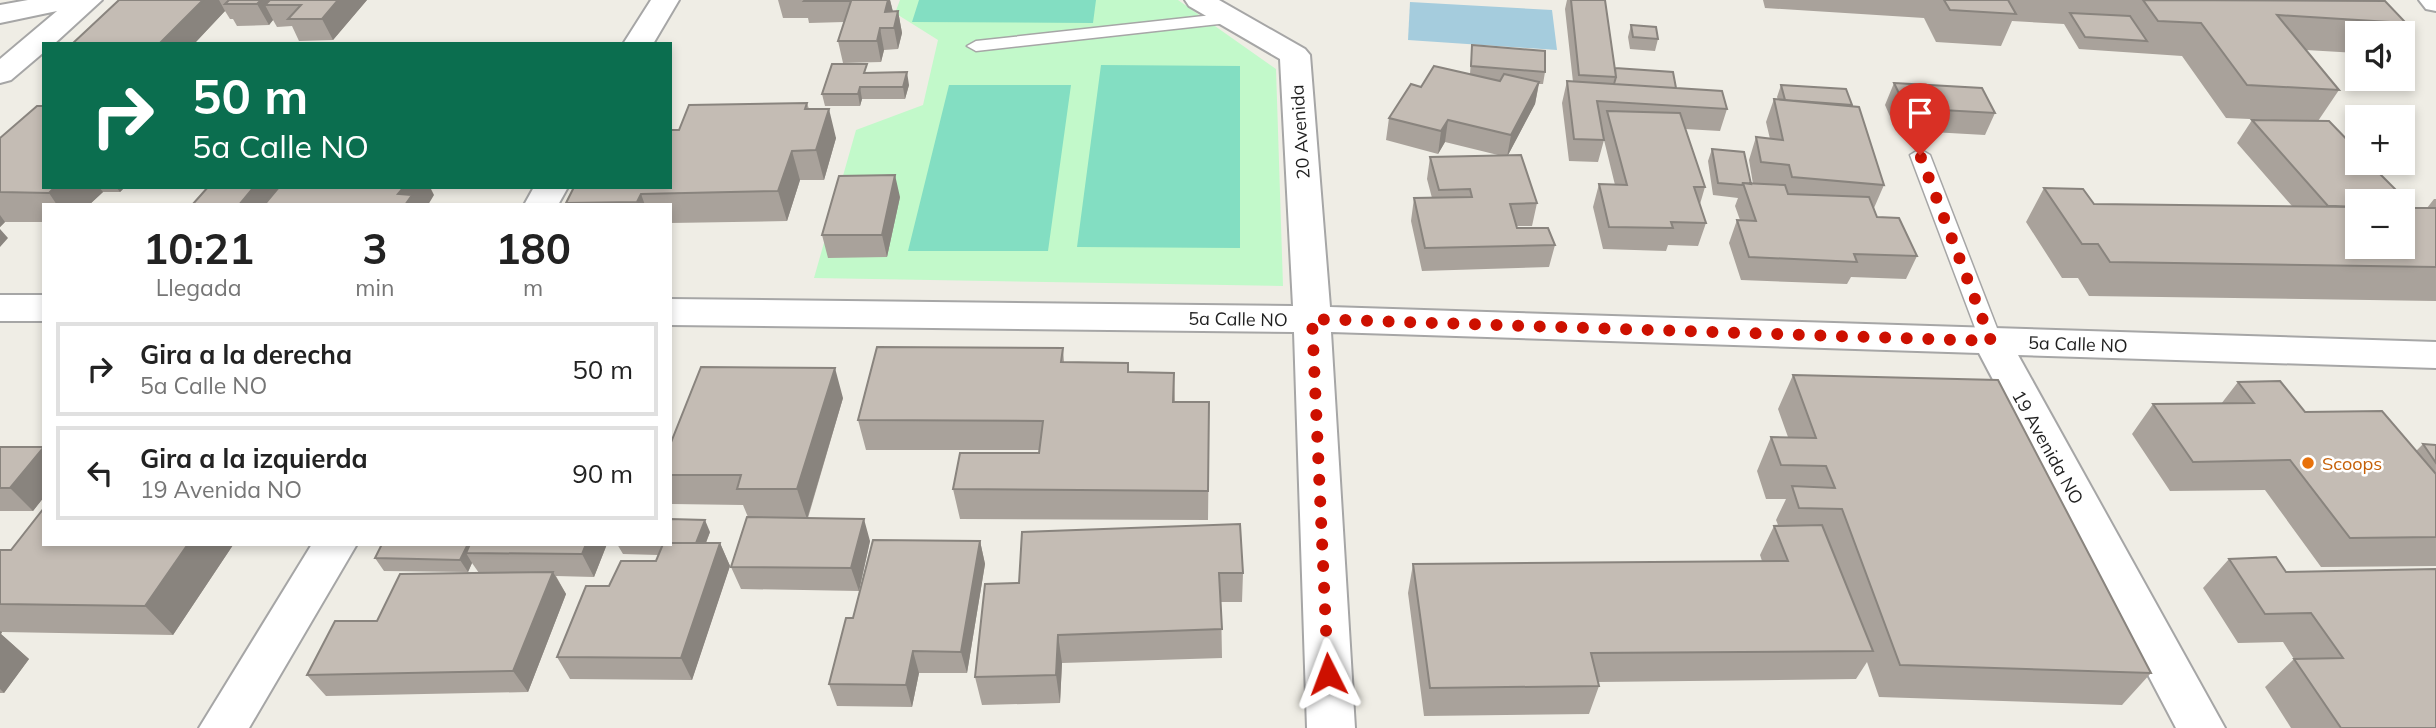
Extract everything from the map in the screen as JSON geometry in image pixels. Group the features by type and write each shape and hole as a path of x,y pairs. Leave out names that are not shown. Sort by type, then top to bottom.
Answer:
{"street":[{"path":"0,14 71,0"},
{"path":"0,74 88,0"},
{"path":"639,42 665,0"},
{"name":"20 Avenida","path":"1199,0 1295,55 1312,319"},
{"path":"0,308 42,309"},
{"name":"5a Calle NO","path":"672,312 1312,319 2436,355"},
{"path":"1312,319 1331,728"},
{"name":"19 Avenida NO","path":"1991,341 2201,728"},
{"path":"223,728 334,546"}],"lane":[{"path":"976,46 1231,18"},
{"name":"19 Avenida NO","path":"1920,155 1991,341"}],"green space":[{"path":"900,0 1178,0 1276,69 1283,286 814,278 856,130 923,105 938,40 895,13"},
{"path":"919,0 1096,0 1093,23 912,22"},
{"path":"1101,65 1240,66 1240,248 1077,247"},
{"path":"949,85 1071,85 1048,251 908,251"}],"water":[{"path":"1410,2 1552,10 1557,50 1408,40"}],"building":[{"path":"119,0 203,0 161,42 74,42"},
{"path":"229,0 261,0 257,4 225,4"},
{"path":"270,0 338,0 322,19 288,19 301,5 265,5"},
{"path":"805,0 888,0 885,12 898,11 894,28 880,28 877,41 838,41 851,1"},
{"path":"1571,0 1605,0 1616,77 1579,75"},
{"path":"1944,0 2008,0 2016,14 1950,10"},
{"path":"2143,0 2385,1 2404,21 2277,15 2339,90 2247,85 2201,23 2158,21"},
{"path":"2070,13 2130,16 2147,41 2085,37"},
{"path":"1631,25 1656,27 1658,39 1633,37"},
{"path":"1472,45 1545,51 1545,72 1471,66"},
{"path":"832,64 867,64 864,73 907,72 903,87 860,87 858,94 822,94"},
{"path":"1434,66 1500,81 1504,74 1539,82 1511,135 1448,120 1441,131 1389,118 1411,84 1421,87"},
{"path":"1615,68 1673,72 1676,88 1614,84"},
{"path":"1567,81 1722,91 1727,109 1597,101 1604,140 1574,139"},
{"path":"1894,83 1982,88 1995,113 1906,108"},
{"path":"1781,85 1846,89 1852,105 1785,100"},
{"path":"1774,99 1859,107 1884,185 1792,177 1789,165 1761,162 1756,137 1783,140"},
{"path":"807,103 805,109 829,109 816,150 792,151 778,191 641,194 637,202 566,203 573,189 672,189 672,130 679,130 689,105"},
{"path":"37,106 42,106 42,189 53,189 49,193 0,192 0,138"},
{"path":"1607,111 1680,113 1705,187 1694,187 1706,223 1671,222 1673,228 1609,227 1599,184 1627,185"},
{"path":"2252,120 2329,121 2345,138 2345,175 2381,175 2395,189 2345,189 2345,207 2328,206"},
{"path":"1712,149 1744,152 1751,184 1718,183"},
{"path":"1521,155 1537,203 1510,204 1517,228 1548,228 1555,245 1425,248 1414,198 1472,197 1470,189 1439,190 1430,157"},
{"path":"895,175 882,235 822,235 839,176"},
{"path":"1743,183 1785,185 1788,194 1869,197 1877,217 1899,218 1917,256 1854,254 1857,262 1749,257 1737,220 1756,221"},
{"path":"2044,188 2083,189 2094,204 2345,207 2345,259 2415,259 2415,208 2436,208 2436,267 2110,262 2098,244 2082,244"},
{"path":"206,189 252,189 241,203 194,203"},
{"path":"277,189 402,189 398,194 412,195 406,203 266,203"},
{"path":"877,347 1063,348 1061,362 1128,363 1128,372 1174,373 1173,402 1209,402 1208,491 953,489 960,453 1039,453 1043,421 858,420"},
{"path":"701,367 835,368 797,489 737,489 741,475 672,475 672,440"},
{"path":"1793,375 1998,380 2151,673 1900,665 1842,509 1799,508 1792,486 1835,488 1826,466 1781,465 1771,437 1816,438"},
{"path":"2280,381 2305,412 2382,411 2436,474 2436,537 2350,538 2290,460 2193,462 2153,404 2254,403 2238,382"},
{"path":"2423,444 2436,445 2436,463"},
{"path":"0,447 42,447 10,488 0,488"},
{"path":"42,511 42,546 187,546 145,606 0,604 0,550 11,550"},
{"path":"747,517 864,519 851,568 731,567"},
{"path":"672,519 705,520 696,543 672,543"},
{"path":"1240,524 1243,573 1219,573 1222,629 1058,635 1056,675 975,677 985,584 1019,583 1022,532"},
{"path":"1822,525 1873,651 1591,653 1599,686 1430,688 1413,564 1788,561 1774,526"},
{"path":"873,540 980,541 961,652 913,651 906,685 829,684 846,618 853,618"},
{"path":"672,543 720,543 681,658 557,657 586,586 609,586 621,561 656,561 662,546 672,546"},
{"path":"381,546 467,546 460,560 375,558"},
{"path":"469,546 585,546 582,554 466,553"},
{"path":"2276,557 2286,572 2436,569 2436,728 2341,728 2294,659 2343,658 2311,613 2265,614 2229,559"},
{"path":"553,572 513,671 307,675 335,621 377,621 400,574"}],"place":[{"name":"Scoops","path":"2308,463"}],"route":[{"path":"1328,674 1312,319 1991,341 1920,155"}]}
